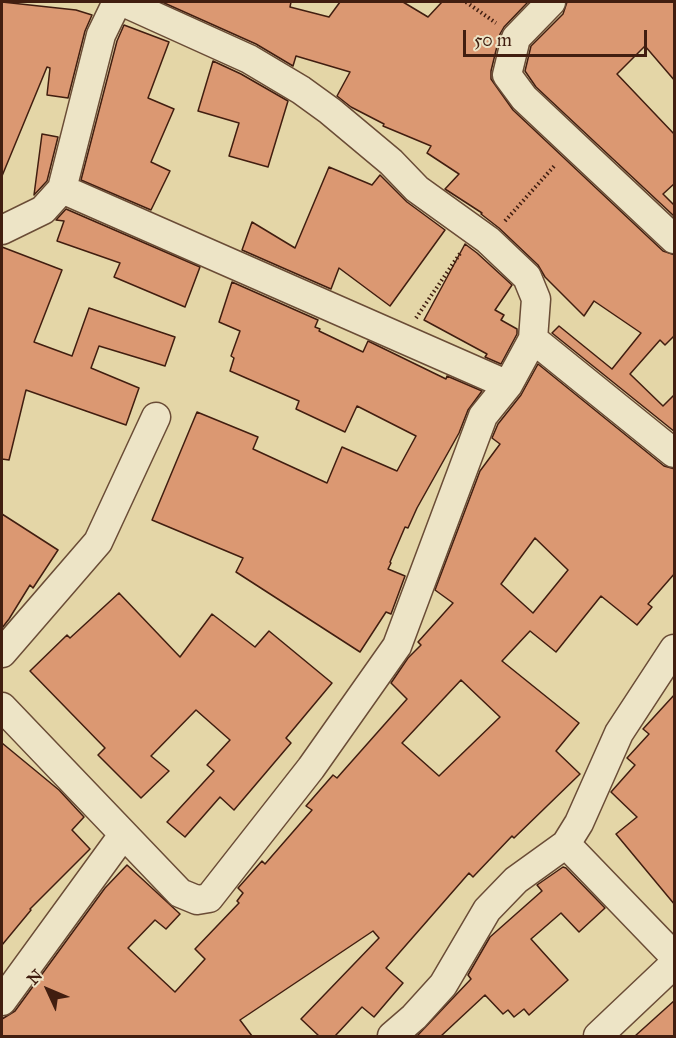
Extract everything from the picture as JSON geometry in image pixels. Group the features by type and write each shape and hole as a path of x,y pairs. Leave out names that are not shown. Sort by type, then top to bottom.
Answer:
{"street":[{"path":"2,230 43,210 62,189 101,34 117,2"},
{"path":"2,707 180,893 196,900 209,898 311,768 397,646 483,416 508,385 533,339 536,299 527,277 488,240 417,189 390,162 302,90 249,59 123,2"},
{"path":"551,2 516,38 507,75 524,98 675,239"},
{"path":"62,189 508,385"},
{"path":"533,339 675,453"},
{"path":"2,653 98,542 156,417"},
{"path":"392,1036 414,1017 443,985 487,910 516,880 566,844 579,823 620,733 675,649"},
{"path":"2,1001 123,835"},
{"path":"566,844 675,956"},
{"path":"598,1036 675,964"}],"path":[{"path":"466,2 516,38"}],"building":[{"path":"2,2 76,10 92,15 85,31 68,98 47,95 50,68 47,67 2,176"},
{"path":"162,2 291,2 290,7 329,17 340,2 403,2 428,17 442,2 528,2 500,34 491,79 513,110 663,251 675,255 675,335 665,345 660,340 630,374 663,406 675,394 675,432 552,333 559,326 612,369 641,333 594,301 584,316 545,277 538,265 499,228 482,213 445,189 459,174 427,153 431,146 383,126 384,124 351,107 337,96 350,72 296,56 293,66 256,44"},
{"path":"567,2 675,2 675,81 645,46 617,74 675,135 675,183 663,194 675,206 675,217 536,87 525,71 531,46 563,14"},
{"path":"124,25 169,42 148,98 174,109 151,162 170,171 151,210 81,180 117,41"},
{"path":"213,61 288,101 268,167 229,156 239,123 198,111"},
{"path":"42,134 58,137 47,181 34,195"},
{"path":"329,167 372,185 380,175 407,202 445,230 390,306 339,268 331,289 242,250 252,222 295,248"},
{"path":"66,209 200,267 185,307 114,277 120,263 57,241 64,221 56,220"},
{"path":"465,244 512,285 495,310 504,315 501,320 517,329 517,334 501,364 485,357 487,354 424,320"},
{"path":"2,247 62,270 34,342 72,356 89,308 175,337 165,366 99,346 91,368 139,388 126,425 26,390 9,460 2,459"},
{"path":"232,282 318,320 315,327 320,329 319,331 363,352 368,341 446,379 447,376 482,391 468,410 459,433 408,528 405,527 388,569 405,576 391,614 386,612 360,652 236,572 243,558 152,520 197,412 258,437 253,449 327,483 342,447 397,471 416,436 357,406 345,432 296,409 299,401 230,371 234,358 231,356 240,331 219,322"},
{"path":"538,364 664,466 675,469 675,573 648,604 652,607 637,625 601,596 556,652 530,631 502,661 579,723 556,751 580,774 514,838 512,836 473,877 469,873 386,968 403,983 374,1017 362,1007 335,1036 319,1036 301,1019 379,938 373,931 240,1020 252,1036 2,1036 2,1019 15,1011 105,888 127,865 180,914 166,929 155,920 128,948 175,992 205,959 195,949 239,903 237,901 243,893 238,888 262,861 265,864 312,810 306,806 333,775 337,778 407,699 391,683 408,658 421,645 418,642 453,603 435,590 480,471 500,444 492,438 498,424 521,395","holes":["535,538 568,570 533,613 501,584","461,680 500,717 439,776 402,743"]},
{"path":"2,514 58,550 33,588 30,585 2,628"},
{"path":"119,593 180,657 212,614 255,647 269,631 332,683 286,738 291,743 234,810 220,797 185,837 167,822 214,771 207,765 230,740 196,710 151,756 169,771 141,798 98,755 105,748 30,671 67,635 70,638"},
{"path":"675,694 675,905 616,834 637,817 611,792 635,765 627,758 649,734 643,729"},
{"path":"2,743 59,790 84,817 72,830 90,849 30,909 2,945"},
{"path":"563,867 605,908 579,932 561,913 531,939 568,980 529,1015 524,1009 514,1017 508,1010 503,1014 485,995 441,1036 417,1036 471,979 468,975 490,937 542,891 537,885"},
{"path":"675,1000 675,1036 635,1036"}]}
